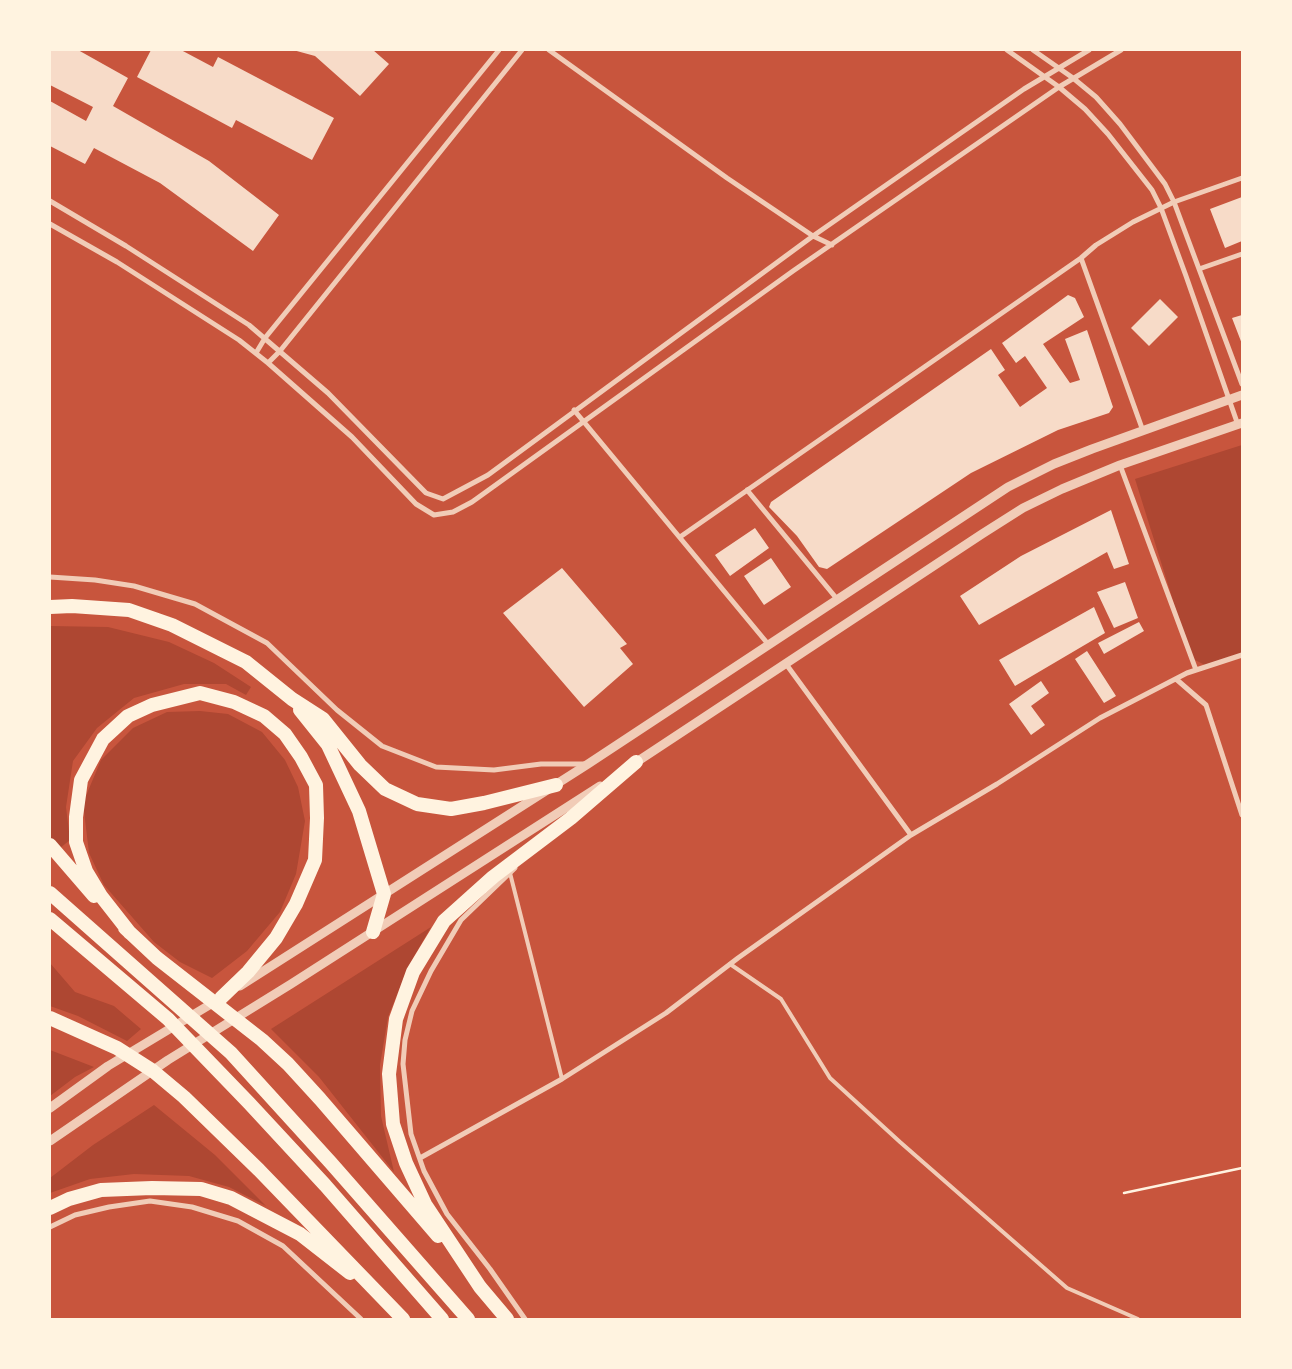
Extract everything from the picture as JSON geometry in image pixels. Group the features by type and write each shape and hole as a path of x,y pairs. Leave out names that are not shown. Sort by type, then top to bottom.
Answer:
{"highway":[{"path":"50,607 72,606 129,610 172,625 246,662 292,699 323,720 360,765 385,789 417,804 451,809 484,803 556,785"},
{"path":"130,933 101,896 86,871 76,842 76,817 81,780 103,739 128,716 152,705 200,693 234,702 264,716 285,734 302,757 316,785 315,860 296,904 276,938 248,972 221,998"},
{"path":"292,699 328,745 359,811 384,894 373,932"},
{"path":"480,1287 425,1204 406,1163 393,1124 389,1074 396,1019 413,972 444,921 492,877 571,818 636,762"},
{"path":"50,845 77,878 130,933 163,963 262,1040 288,1064 376,1162 507,1319"},
{"path":"51,894 231,1053 468,1319"},
{"path":"50,919 168,1019 249,1102 325,1185 442,1319"},
{"path":"50,1018 117,1048 159,1076 184,1097 259,1170 403,1319"},
{"path":"50,1208 69,1199 101,1190 201,1189 231,1198 300,1234 392,1307"}],"street":[{"path":"256,353 265,338 499,50"},
{"path":"268,363 280,351 522,50"},
{"path":"549,50 727,178 813,236 832,245"},
{"path":"50,1141 168,1060 373,932 1023,508 1062,489 1120,465 1241,425 1230,400 1161,208 1152,190 1108,134 1085,109 1059,87 1007,50"},
{"path":"1033,50 1096,97 1120,124 1153,168 1174,202 1242,384"},
{"path":"50,201 126,246 249,325 328,394 426,493 443,499 488,475 813,236 1044,76 1088,50"},
{"path":"50,224 117,262 239,340 352,437 416,504 434,515 453,512 472,502 832,245 1059,87 1121,50"},
{"path":"680,537 1133,222 1174,202 1242,178"},
{"path":"1199,269 1242,254"},
{"path":"1081,258 1143,431"},
{"path":"50,1108 108,1066 221,998 556,785 1008,487 1054,464 1092,449 1242,395"},
{"path":"574,410 768,644"},
{"path":"1120,465 1196,670"},
{"path":"747,490 837,599"},
{"path":"50,577 94,580 134,586 195,604 267,643 337,710 382,746 436,767 494,770 542,764 588,764"},
{"path":"420,1158 562,1079 666,1014 730,964 910,835 997,784 1100,718 1196,670 1242,655"},
{"path":"786,664 910,835"},
{"path":"1176,679 1206,705 1242,815"},
{"path":"525,1319 490,1269 447,1214 424,1171 411,1134 403,1064 405,1040 412,1011 431,971 461,920 510,874 527,852"},
{"path":"50,1227 75,1215 109,1207 150,1201 192,1207 238,1220 283,1246 361,1319"}],"lane":[{"path":"510,874 562,1079"},
{"path":"730,964 781,999 830,1078 1052,1276 1067,1288 1138,1319"}],"path":[{"path":"1124,1193 1242,1168"}],"shaded area":[{"path":"1242,445 1242,655 1207,666 1191,658 1135,479"},
{"path":"50,626 108,627 169,642 214,663 251,687 246,695 226,684 184,684 134,698 97,728 73,761 66,807 70,840 50,856"},
{"path":"200,711 228,714 262,732 285,760 298,787 305,821 296,874 280,912 247,951 212,978 180,962 154,942 104,885 89,853 83,803 101,760 133,728 167,712"},
{"path":"431,927 408,967 388,1017 380,1065 381,1116 394,1172 319,1077 271,1029"},
{"path":"50,963 75,992 114,1006 141,1029 127,1041 78,1016 50,1006"},
{"path":"50,1050 94,1067 75,1077 50,1096"},
{"path":"154,1105 215,1155 266,1206 229,1187 189,1176 134,1174 90,1179 50,1193 50,1178 93,1145"}],"building":[{"path":"50,50 78,50 128,78 113,106 209,161 279,215 253,251 160,183 94,148 85,164 50,146 50,101 86,121 93,107 50,85"},
{"path":"151,50 181,50 213,67 218,57 334,118 312,160 236,120 232,128 137,77"},
{"path":"293,50 373,50 389,64 360,96 315,56"},
{"path":"1242,197 1242,241 1225,248 1210,209"},
{"path":"1068,295 1075,298 1084,317 1043,344 1070,383 1080,380 1065,339 1087,330 1113,407 1109,413 1058,430 971,473 827,569 819,567 797,536 769,507 771,502 991,349 1005,370 998,375 1020,407 1047,388 1025,356 1016,363 1002,343"},
{"path":"1160,299 1178,317 1149,346 1131,328"},
{"path":"1242,315 1242,344 1232,318"},
{"path":"1111,510 1129,564 1114,569 1107,552 979,625 960,596 1021,556"},
{"path":"755,528 769,548 730,576 715,555"},
{"path":"771,558 791,587 764,605 744,576"},
{"path":"562,568 627,644 620,648 633,664 584,707 503,613"},
{"path":"1125,582 1138,618 1114,628 1097,592"},
{"path":"1094,607 1105,633 1015,686 999,660"},
{"path":"1139,622 1144,631 1104,654 1098,643"},
{"path":"1087,651 1116,696 1104,703 1075,659"},
{"path":"1041,681 1049,693 1031,706 1045,725 1031,735 1009,704"}]}
